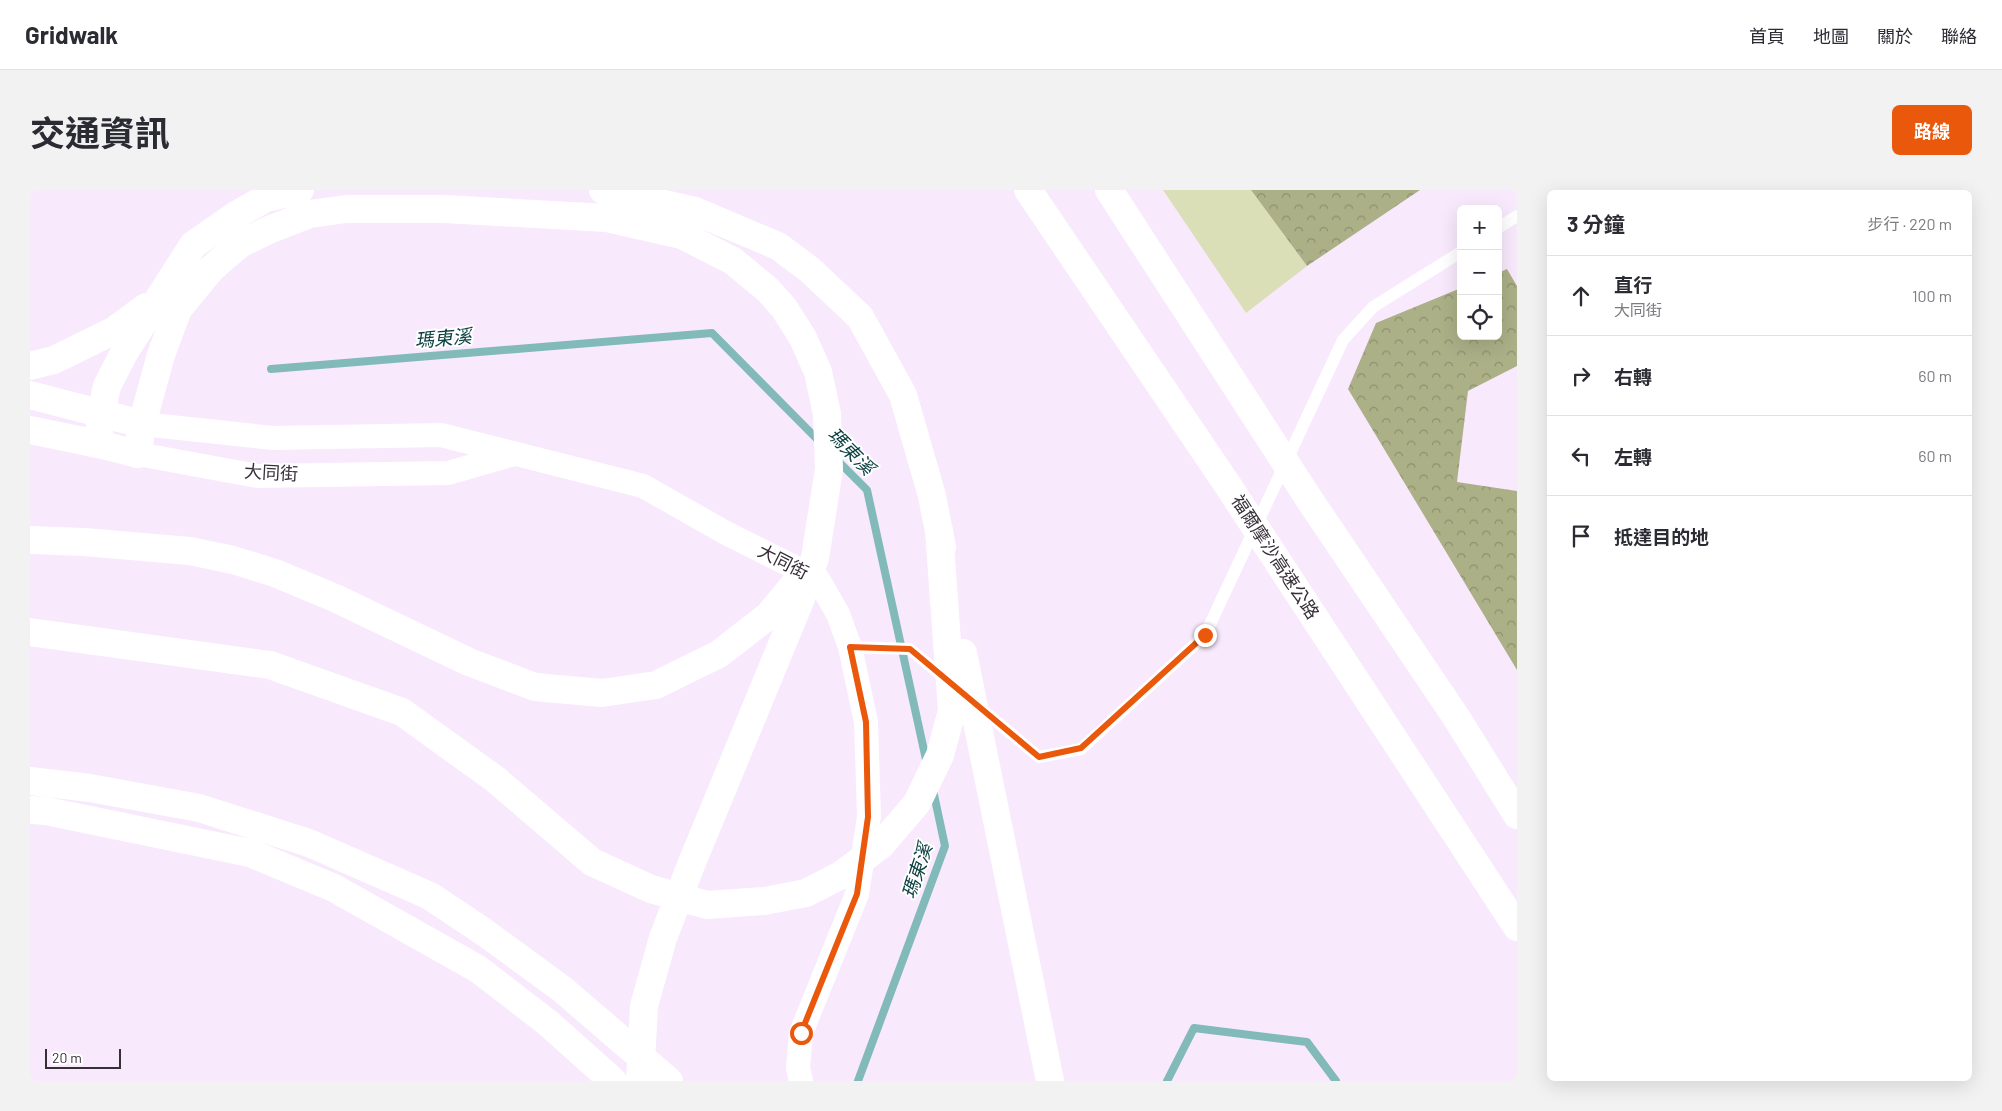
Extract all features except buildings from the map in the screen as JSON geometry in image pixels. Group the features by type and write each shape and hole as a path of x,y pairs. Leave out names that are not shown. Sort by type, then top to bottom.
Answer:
{"main road":[{"path":"98,444 101,414 107,386 124,352 193,245 236,215 266,198 300,190"},
{"path":"603,190 696,211 778,246 810,270 860,317 903,395 932,496 993,809 1050,1081"},
{"name":"福爾摩沙高速公路","path":"1028,190 1229,487 1517,926"},
{"path":"1109,190 1309,499 1456,717 1517,815"},
{"path":"138,454 142,424 161,355 178,309 211,269 240,244 310,214 346,209 444,209 607,218 682,235 733,261 768,290 784,308 803,338 818,372 827,414 829,469 815,558 662,938 644,1006 640,1081"},
{"path":"30,366 54,360 115,330 158,298"},
{"name":"大同街","path":"30,395 142,424"},
{"name":"大同街","path":"30,430 138,454"},
{"path":"30,632 270,665 402,712 495,779 592,862 651,889 707,905 764,900 806,893 841,875 881,845 917,803 940,755 952,710 939,530"},
{"path":"30,540 84,542 190,551 233,560 275,573 335,598 469,662 535,687 602,693 656,685 719,654 769,615 815,558"},
{"path":"30,782 90,788 199,808 309,843 430,896 484,932 562,989 669,1081"},
{"path":"30,810 46,811 250,853 334,888 478,968 548,1023 613,1081"}],"street":[{"name":"大同街","path":"142,424 273,438 441,435 643,486 818,580 838,614 850,647 866,722 868,817 857,894 801,1033 798,1068 800,1081"},
{"name":"大同街","path":"138,454 257,476 448,473 514,454"}],"lane":[{"path":"1502,225 1517,216"},
{"path":"850,647 910,649 1039,757 1081,748 1205,635 1343,340 1373,307 1457,254"}],"green space":[{"path":"1163,190 1251,190 1307,266 1246,313"},
{"path":"1251,190 1420,190 1307,266"},
{"path":"1507,269 1517,286 1517,366 1468,391 1457,482 1517,491 1517,670 1348,389 1376,323 1457,290 1457,340 1502,340 1502,271"}],"waterway":[{"name":"瑪東溪","path":"271,369 712,333 820,442"},
{"name":"瑪東溪","path":"837,460 867,490 927,764"},
{"name":"瑪東溪","path":"858,1081 945,846 933,790"},
{"name":"瑪東溪","path":"1167,1081 1194,1028 1307,1042 1336,1081"}],"route":[{"path":"801,1033 857,894 868,817 866,722 850,647 910,649 1039,757 1081,748 1205,635"}]}
